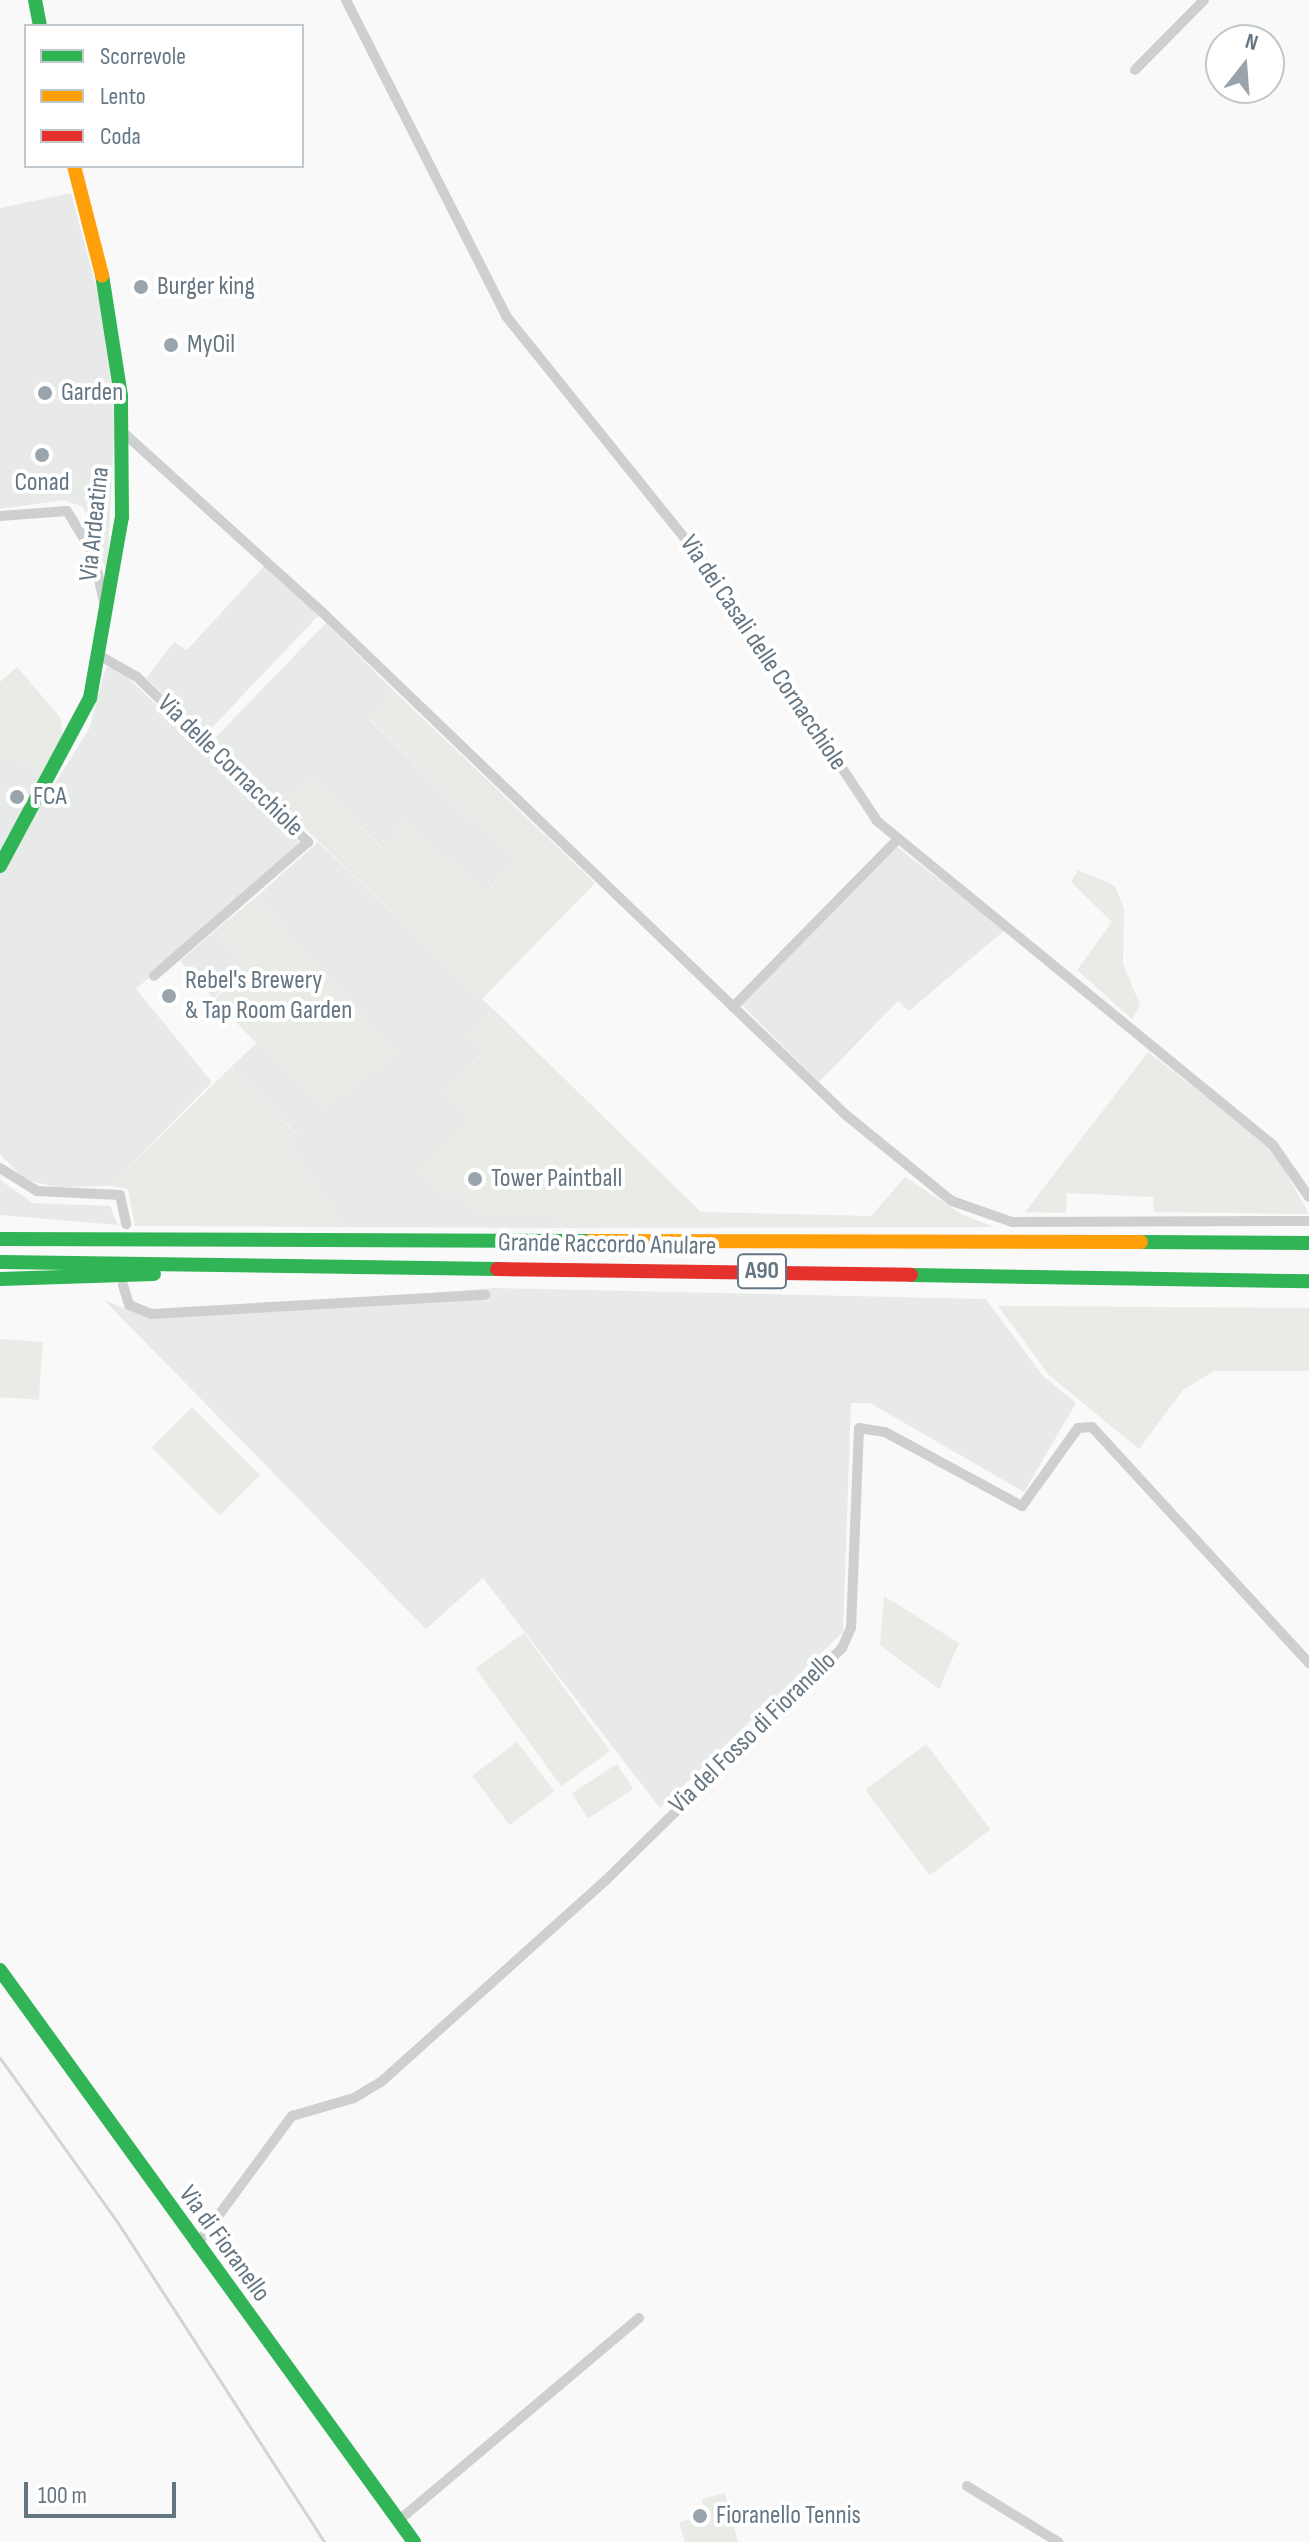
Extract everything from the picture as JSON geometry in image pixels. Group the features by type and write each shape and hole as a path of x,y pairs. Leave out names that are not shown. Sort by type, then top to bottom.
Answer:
{"main road":[{"path":"35,0 40,24"},
{"name":"Via Ardeatina","path":"0,866 73,739 102,657 109,621 126,435 107,299 74,168"},
{"path":"0,1226 42,1239"},
{"name":"Grande Raccordo Anulare","path":"0,1239 1309,1243"},
{"name":"Grande Raccordo Anulare","path":"0,1262 1309,1281"},
{"path":"0,1279 138,1276 216,1264"},
{"name":"Via di Fioranello","path":"0,1970 196,2246 414,2542"}],"street":[{"name":"Via dei Casali delle Cornacchiole","path":"346,0 506,316 713,573 896,841 1059,964 1181,1075 1273,1145 1309,1197"},
{"path":"1135,70 1204,0"},
{"path":"126,435 193,489 733,1007 891,1154 984,1216 1048,1223 1309,1221"},
{"path":"0,516 70,513 94,555 109,621"},
{"name":"Via delle Cornacchiole","path":"102,657 137,677 308,842 154,976"},
{"path":"733,1007 896,841"},
{"path":"0,1168 37,1191 120,1195 126,1224"},
{"path":"123,1285 129,1305 151,1314 485,1295"},
{"name":"Via del Fosso di Fioranello","path":"196,2246 292,2116 381,2082 606,1880 842,1648 851,1628 859,1428 885,1432 1022,1506 1078,1428 1095,1428 1309,1663"},
{"path":"398,2521 639,2318"},
{"path":"967,2486 1058,2542"}],"shaded area":[{"path":"71,193 101,305 115,416 107,573 83,507 64,500 0,509 0,208"},
{"path":"265,565 318,616 206,734 146,678 174,642 187,650"},
{"path":"326,623 393,690 370,720 515,859 485,893 405,821 383,848 311,778 283,807 213,740"},
{"path":"17,667 60,717 64,742 48,773 0,755 0,682"},
{"path":"106,667 118,668 301,844 136,989 212,1082 111,1186 58,1187 25,1180 0,1154 0,871 89,729"},
{"path":"393,690 595,883 482,999 283,807 311,778 382,848 405,820 486,893 515,859 370,719"},
{"name":"FCA","path":"0,755 48,773 0,853"},
{"path":"318,842 493,1009 468,1037 483,1053 446,1093 563,1228 345,1227 287,1143 297,1134 231,1067 259,1041 397,1053 255,898"},
{"path":"897,847 1005,930 909,1011 898,1001 819,1082 742,1005"},
{"path":"1078,870 1115,886 1124,909 1123,964 1140,1005 1132,1019 1077,970 1112,922 1071,882"},
{"path":"255,898 397,1053 323,1110 214,1000 248,968 216,930"},
{"path":"216,930 249,968 213,999 181,961"},
{"path":"493,1009 701,1212 871,1216 905,1177 963,1215 995,1227 563,1228 549,1212 482,1218 457,1191 447,1197 419,1168 468,1119 446,1093 483,1054 467,1037"},
{"path":"1148,1052 1273,1149 1309,1214 1154,1212 1153,1197 1067,1193 1066,1213 1025,1212"},
{"path":"231,1067 297,1135 287,1143 345,1227 135,1226 128,1189 111,1186"},
{"path":"0,1180 33,1203 110,1206 118,1225 0,1215"},
{"path":"493,1288 986,1299 1042,1375 1076,1403 1024,1492 870,1403 851,1403 843,1632 660,1808 483,1578 426,1629 104,1300 142,1316"},
{"path":"998,1306 1309,1308 1309,1371 1214,1371 1183,1390 1139,1449 1049,1375"},
{"path":"0,1339 43,1342 39,1400 0,1397"},
{"path":"192,1407 260,1475 220,1515 152,1447"},
{"path":"884,1596 959,1643 939,1689 880,1645"},
{"path":"524,1633 610,1751 561,1786 475,1668"},
{"path":"517,1742 554,1792 510,1825 472,1776"},
{"path":"926,1744 990,1829 930,1875 865,1790"},
{"path":"617,1764 633,1789 588,1819 572,1793"},
{"path":"725,2493 738,2542 685,2542 679,2522 704,2515 707,2521 702,2499"}],"waterway":[{"path":"0,2058 118,2223 324,2542"}],"traffic: fast":[{"path":"35,0 40,24"},
{"path":"0,866 90,698 122,517 121,396 102,275"},
{"path":"0,1239 590,1241"},
{"path":"1141,1242 1309,1243"},
{"path":"0,1262 497,1269"},
{"path":"0,1279 154,1274"},
{"path":"911,1275 1309,1281"},
{"path":"0,1970 414,2542"}],"traffic: slow":[{"path":"75,168 102,275"},
{"path":"590,1241 1141,1242"}],"traffic: jam":[{"path":"497,1269 911,1275"}],"place":[{"name":"Burger king","path":"141,287"},
{"name":"MyOil","path":"171,345"},
{"name":"Garden","path":"45,393"},
{"name":"Conad","path":"42,455"},
{"name":"FCA","path":"17,797"},
{"name":"Rebel's Brewery & Tap Room Garden","path":"169,996"},
{"name":"Tower Paintball","path":"475,1179"},
{"name":"Fioranello Tennis","path":"700,2516"}]}
